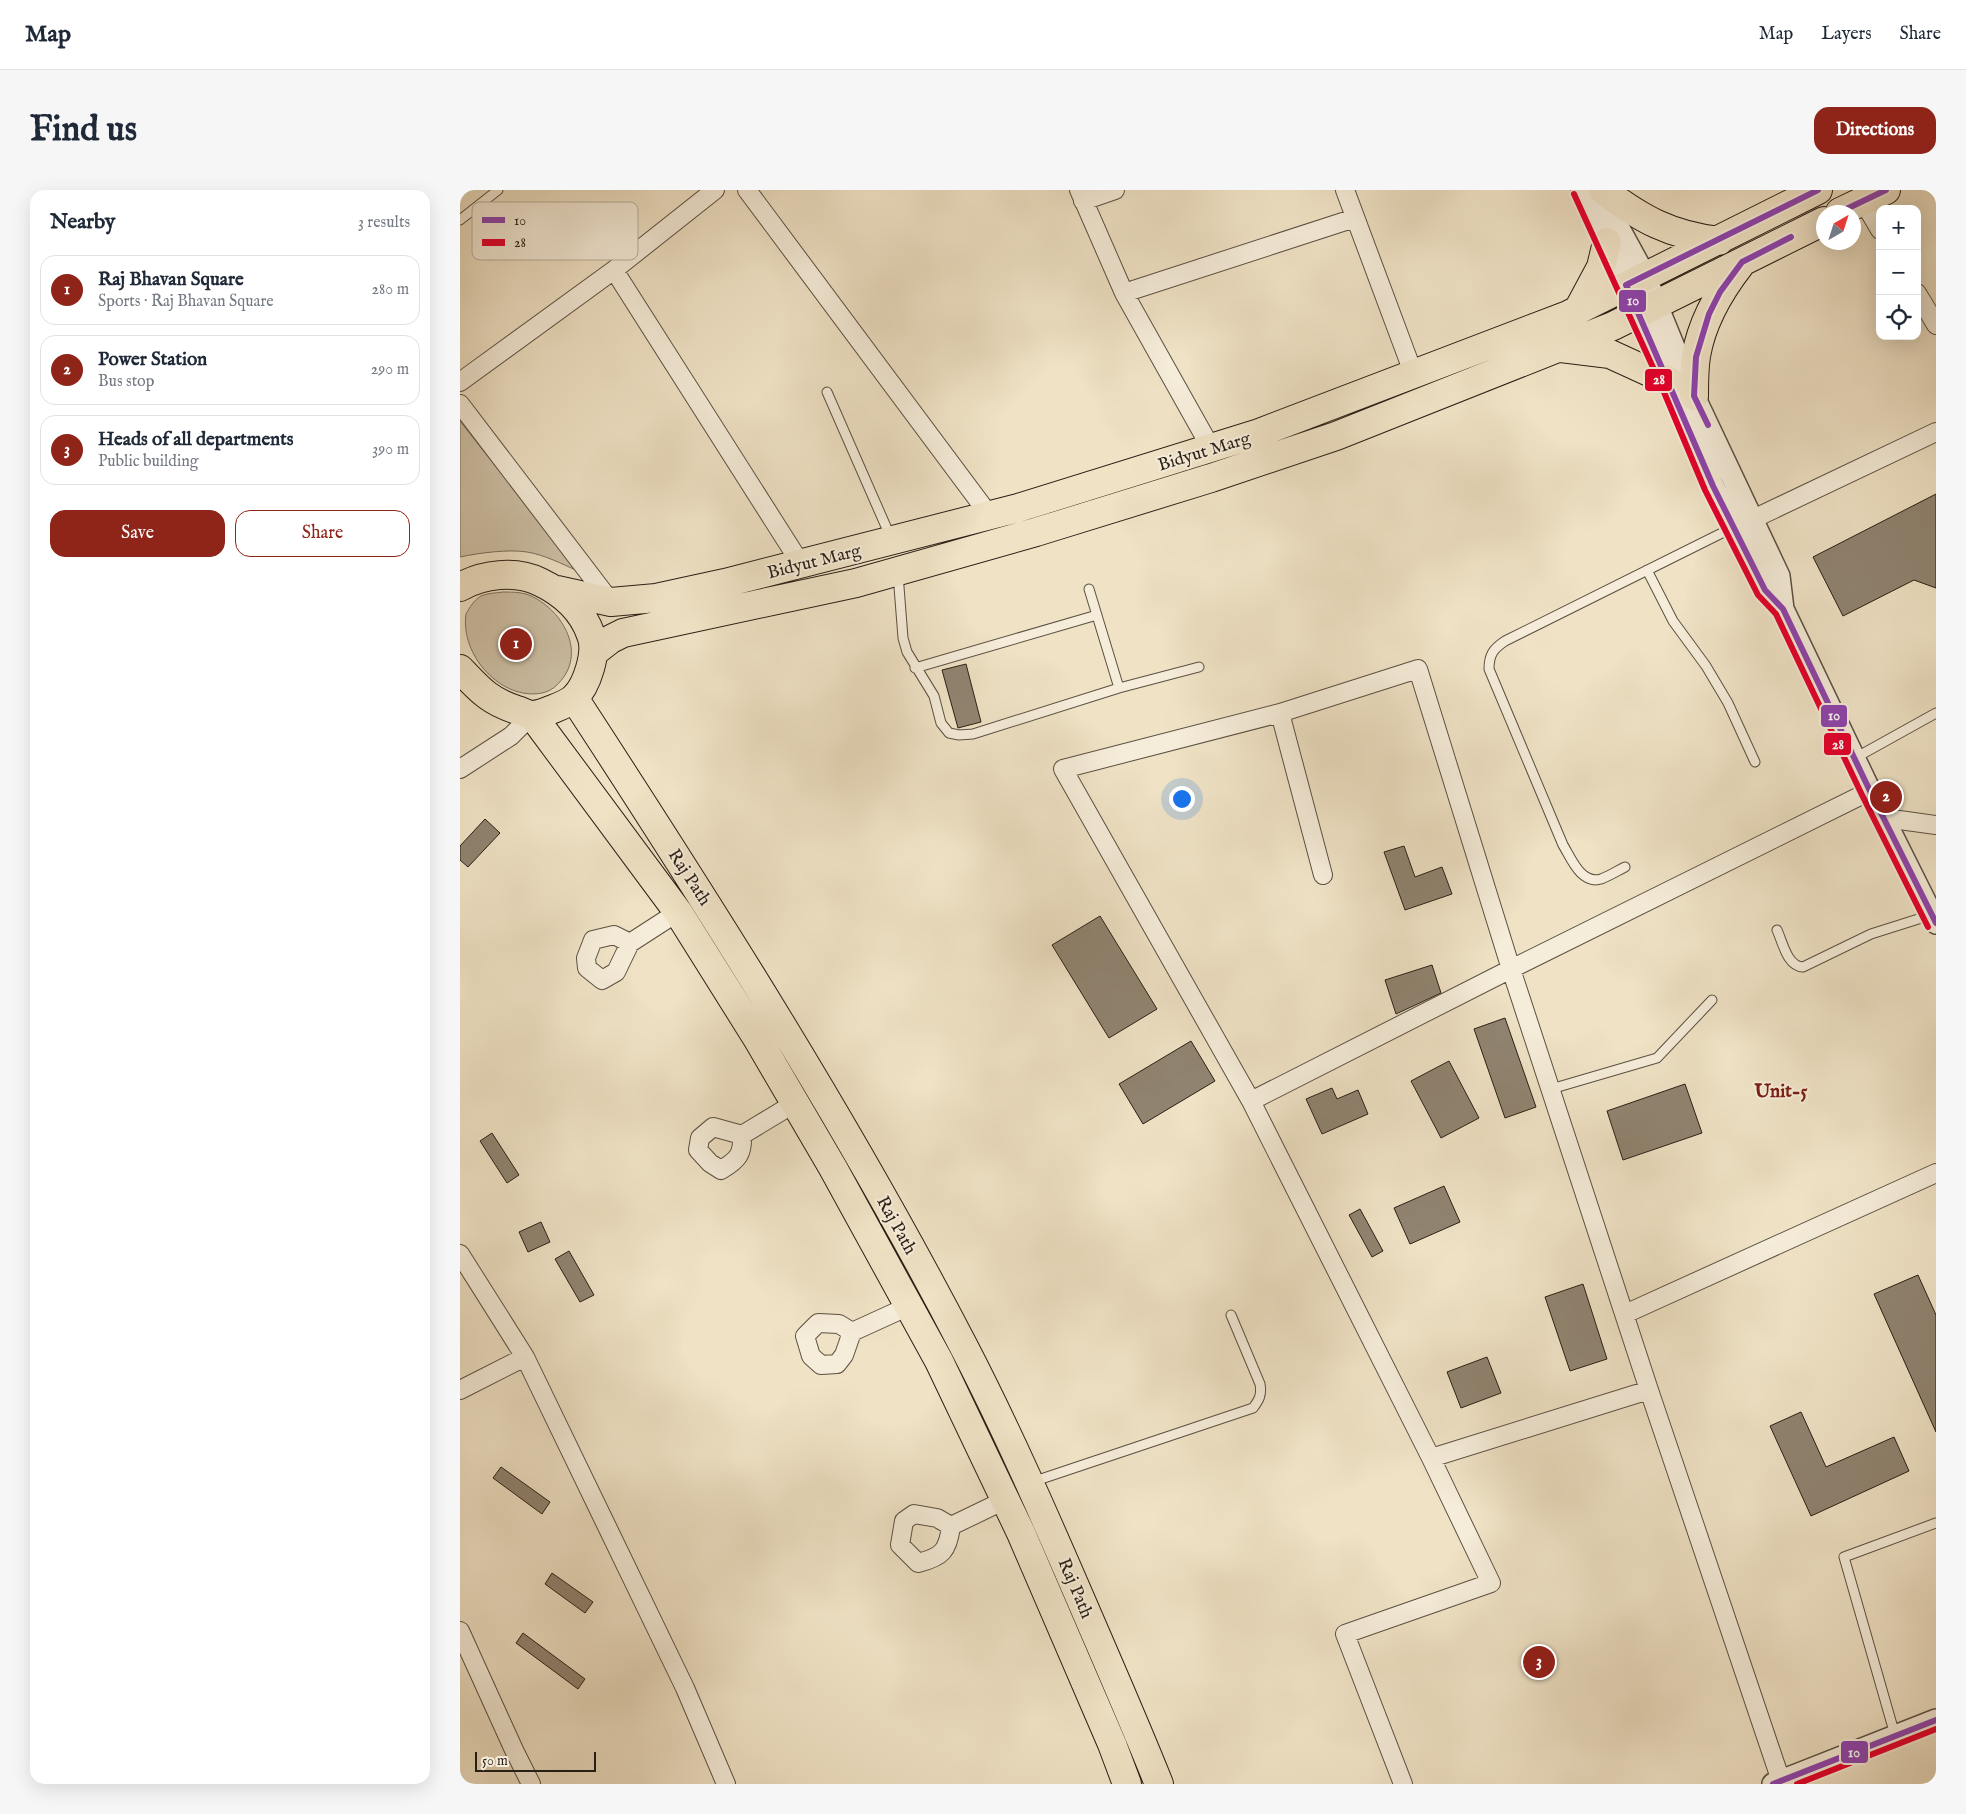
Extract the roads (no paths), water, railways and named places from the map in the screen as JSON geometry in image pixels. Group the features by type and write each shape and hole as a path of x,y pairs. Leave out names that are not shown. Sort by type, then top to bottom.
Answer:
{"main road":[{"path":"1603,190 1631,211 1667,230 1693,238 1718,240"},
{"name":"Bidyut Marg","path":"557,590 611,602 656,598 801,564 990,516 1259,434 1578,310 1818,190"},
{"name":"Bidyut Marg","path":"593,653 623,632 856,584 1220,476 1336,436 1613,326 1816,225"},
{"path":"1578,310 1601,267 1607,242"},
{"path":"1694,396 1696,357 1704,328 1720,292 1742,262"},
{"path":"1558,348 1610,354 1669,381"},
{"path":"460,588 472,580 515,575 532,578 557,590 577,608 592,636 593,653 587,678 574,698 556,708 532,715 498,704 478,689 460,669"},
{"name":"Raj Path","path":"574,698 702,896 781,1023 858,1154 964,1348 1029,1483 1135,1724 1159,1784"},
{"name":"Raj Path","path":"532,715 678,912 833,1168 939,1361 1005,1500 1112,1744 1127,1784"}],"street":[{"path":"638,251 716,190"},
{"path":"747,190 990,516"},
{"path":"1115,190 1081,195 1124,293 1211,448"},
{"path":"1345,190 1414,375"},
{"path":"1582,190 1607,242 1636,281"},
{"path":"1598,190 1648,308 1694,396 1743,523"},
{"path":"1863,201 1876,223"},
{"path":"1124,293 1354,218"},
{"path":"460,382 627,260"},
{"path":"614,270 801,564"},
{"path":"1918,295 1936,325"},
{"path":"1648,308 1669,381 1714,486 1743,523 1779,576 1783,609 1934,919"},
{"path":"460,404 611,602"},
{"path":"1743,523 1936,432"},
{"path":"1403,1784 1345,1634 1491,1583 1431,1458 1251,1101 1063,769 1280,713 1418,669 1550,1089 1779,1783 1936,1720"},
{"path":"498,704 511,736"},
{"path":"1280,713 1323,875"},
{"path":"460,769 511,736 532,715"},
{"path":"1251,1101 1870,791"},
{"path":"1885,818 1936,825"},
{"path":"630,943 678,912"},
{"path":"742,1134 795,1103"},
{"path":"1625,1314 1936,1173"},
{"path":"460,1254 524,1357 685,1688 726,1784"},
{"path":"852,1332 909,1306"},
{"path":"460,1390 524,1357"},
{"path":"1431,1458 1649,1390"},
{"path":"952,1526 1005,1500"},
{"path":"460,1631 531,1784"}],"lane":[{"path":"483,202 498,190"},
{"path":"460,220 472,211"},
{"path":"828,392 893,540"},
{"path":"1625,867 1599,880 1585,877 1575,866 1563,845 1489,668 1489,659 1504,641 1743,523"},
{"path":"1647,570 1673,621 1706,666 1728,703 1755,762"},
{"path":"898,572 903,638 907,652 915,668 934,696 941,723 949,733 959,735 973,734 1119,688 1199,667"},
{"path":"1089,589 1119,688"},
{"path":"915,668 1096,615"},
{"path":"1855,758 1936,713"},
{"path":"1777,930 1791,962 1797,966 1804,967 1871,934 1934,919"},
{"path":"1550,1089 1657,1058 1712,1000"},
{"path":"1029,1483 1253,1408 1259,1401 1262,1393 1260,1384 1231,1315"},
{"path":"1895,1736 1844,1557 1936,1523"}],"place":[{"name":"Raj Bhavan Square","path":"516,644"},
{"name":"Power Station","path":"1886,797"},
{"name":"Heads of all departments","path":"1539,1662"}],"district":[{"name":"Unit-5","path":"1781,1090"}]}
